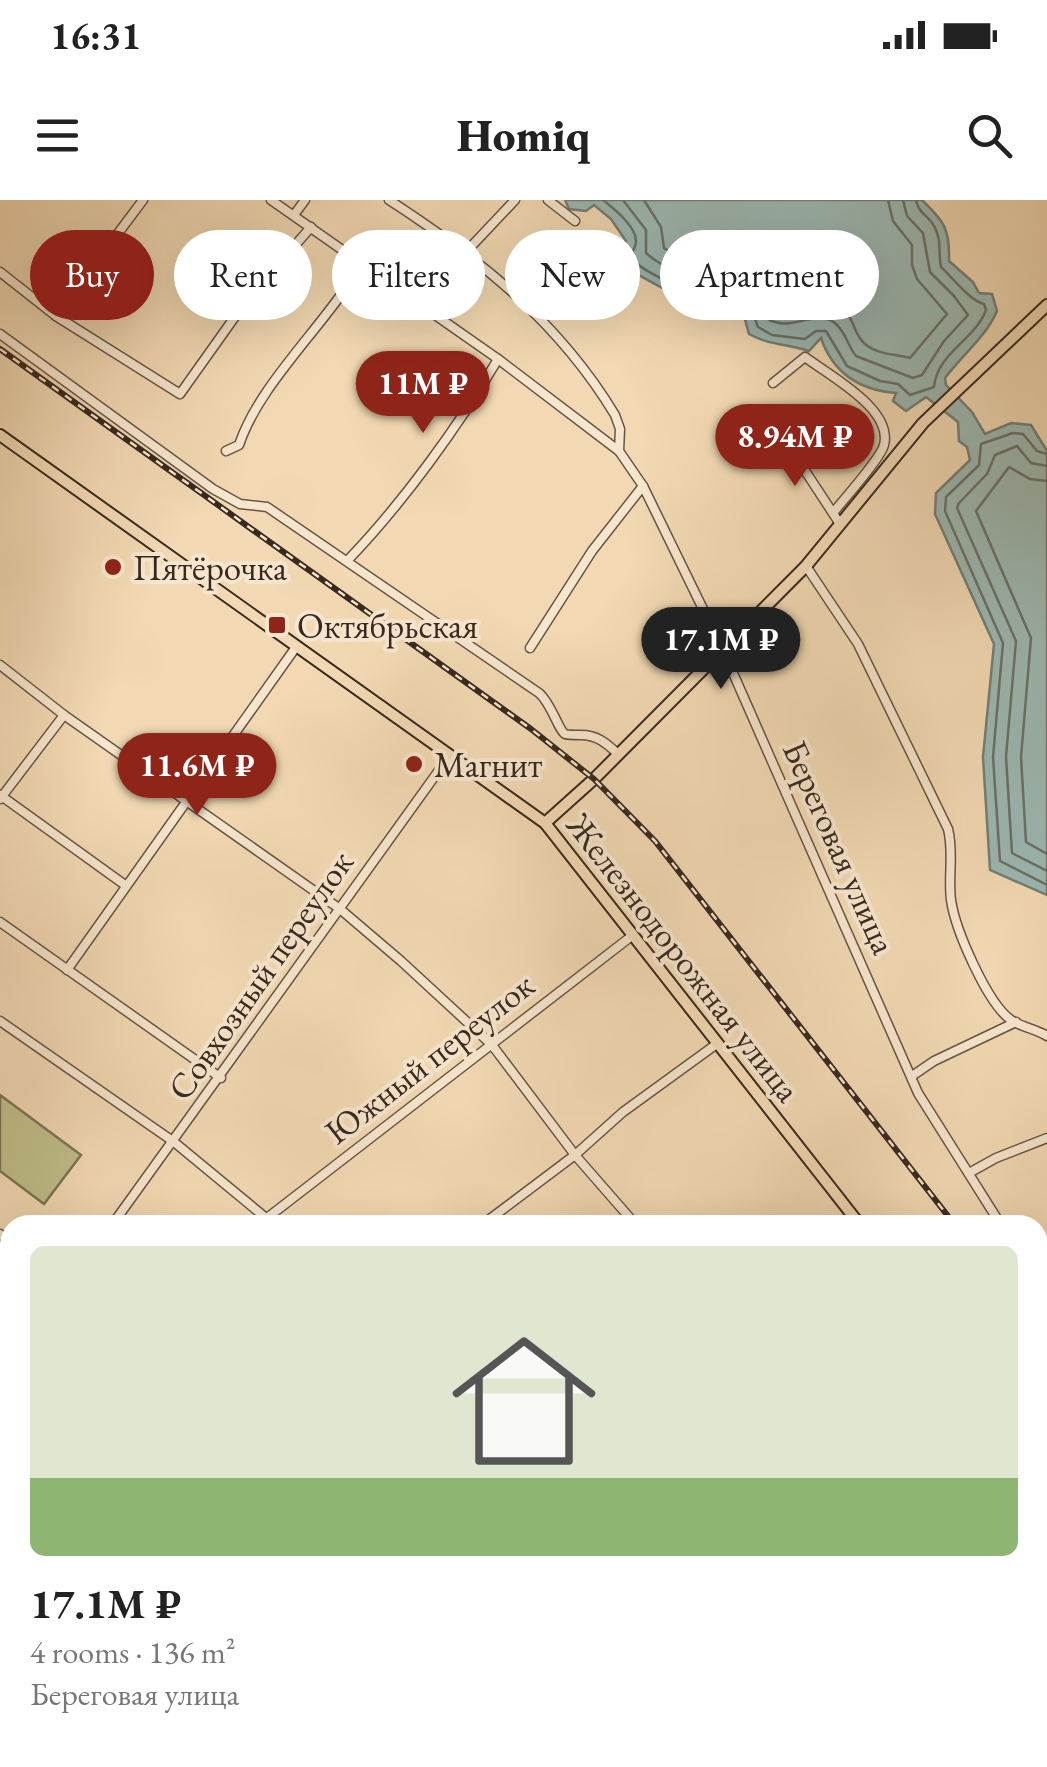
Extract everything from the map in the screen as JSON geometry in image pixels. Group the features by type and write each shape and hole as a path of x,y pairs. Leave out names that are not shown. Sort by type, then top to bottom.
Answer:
{"main road":[{"path":"544,823 806,566 923,423 1047,304"},
{"name":"Железнодорожная улица","path":"0,435 544,823 852,1215"}],"street":[{"path":"120,230 143,200"},
{"path":"272,200 332,243"},
{"path":"294,215 305,200"},
{"name":"Береговая улица","path":"390,200 436,230"},
{"path":"485,232 515,200"},
{"path":"548,200 575,220"},
{"path":"62,320 180,394 244,304 311,227"},
{"name":"Береговая улица","path":"485,270 528,303 562,339 615,415 620,450 643,486 722,648 918,1093 995,1215"},
{"path":"0,272 30,296"},
{"path":"226,451 239,445 244,430 279,375 332,310"},
{"path":"442,320 620,450"},
{"path":"0,334 213,490 240,504 267,507 539,693 554,710 560,731 567,736 591,736 617,753"},
{"path":"773,383 805,357 876,410 885,426 884,447 833,513"},
{"path":"347,562 376,531 482,387 498,359"},
{"path":"782,434 840,524"},
{"path":"530,648 592,551 643,486"},
{"path":"806,566 858,644 948,829 952,843 953,912 984,982 1010,1020 1047,1036"},
{"path":"67,970 296,647"},
{"path":"0,666 340,909 492,1045 575,1155 626,1215"},
{"path":"64,715 1,797 125,885"},
{"name":"Совхозный переулок","path":"119,1215 450,755"},
{"path":"0,922 221,1078"},
{"name":"Южный переулок","path":"270,1215 634,935"},
{"path":"0,1021 174,1142 262,1215"},
{"path":"912,1076 934,1061 1016,1022"},
{"path":"495,1215 575,1155 622,1112 718,1043"},
{"path":"970,1173 1047,1138"}],"green space":[{"path":"0,1095 81,1155 44,1204 0,1171"}],"water":[{"path":"565,200 922,200 944,226 949,261 973,282 979,293 992,294 997,311 992,320 945,378 946,385 972,412 985,434 1011,423 1031,425 1047,451 1047,895 990,870 983,757 994,644 935,514 936,493 970,460 967,447 959,441 958,422 926,397 906,411 893,401 896,393 870,388 849,378 833,361 821,338 809,351 771,342 749,334 745,320 879,320 879,230 660,230 660,286 640,275 640,230 618,230 594,205 586,211 569,209"}],"railway":[{"path":"0,349 531,729 594,779 655,841 947,1215"}],"place":[{"name":"Пятёрочка","path":"113,567"},
{"name":"Октябрьская","path":"277,625"},
{"name":"Магнит","path":"414,764"}]}
